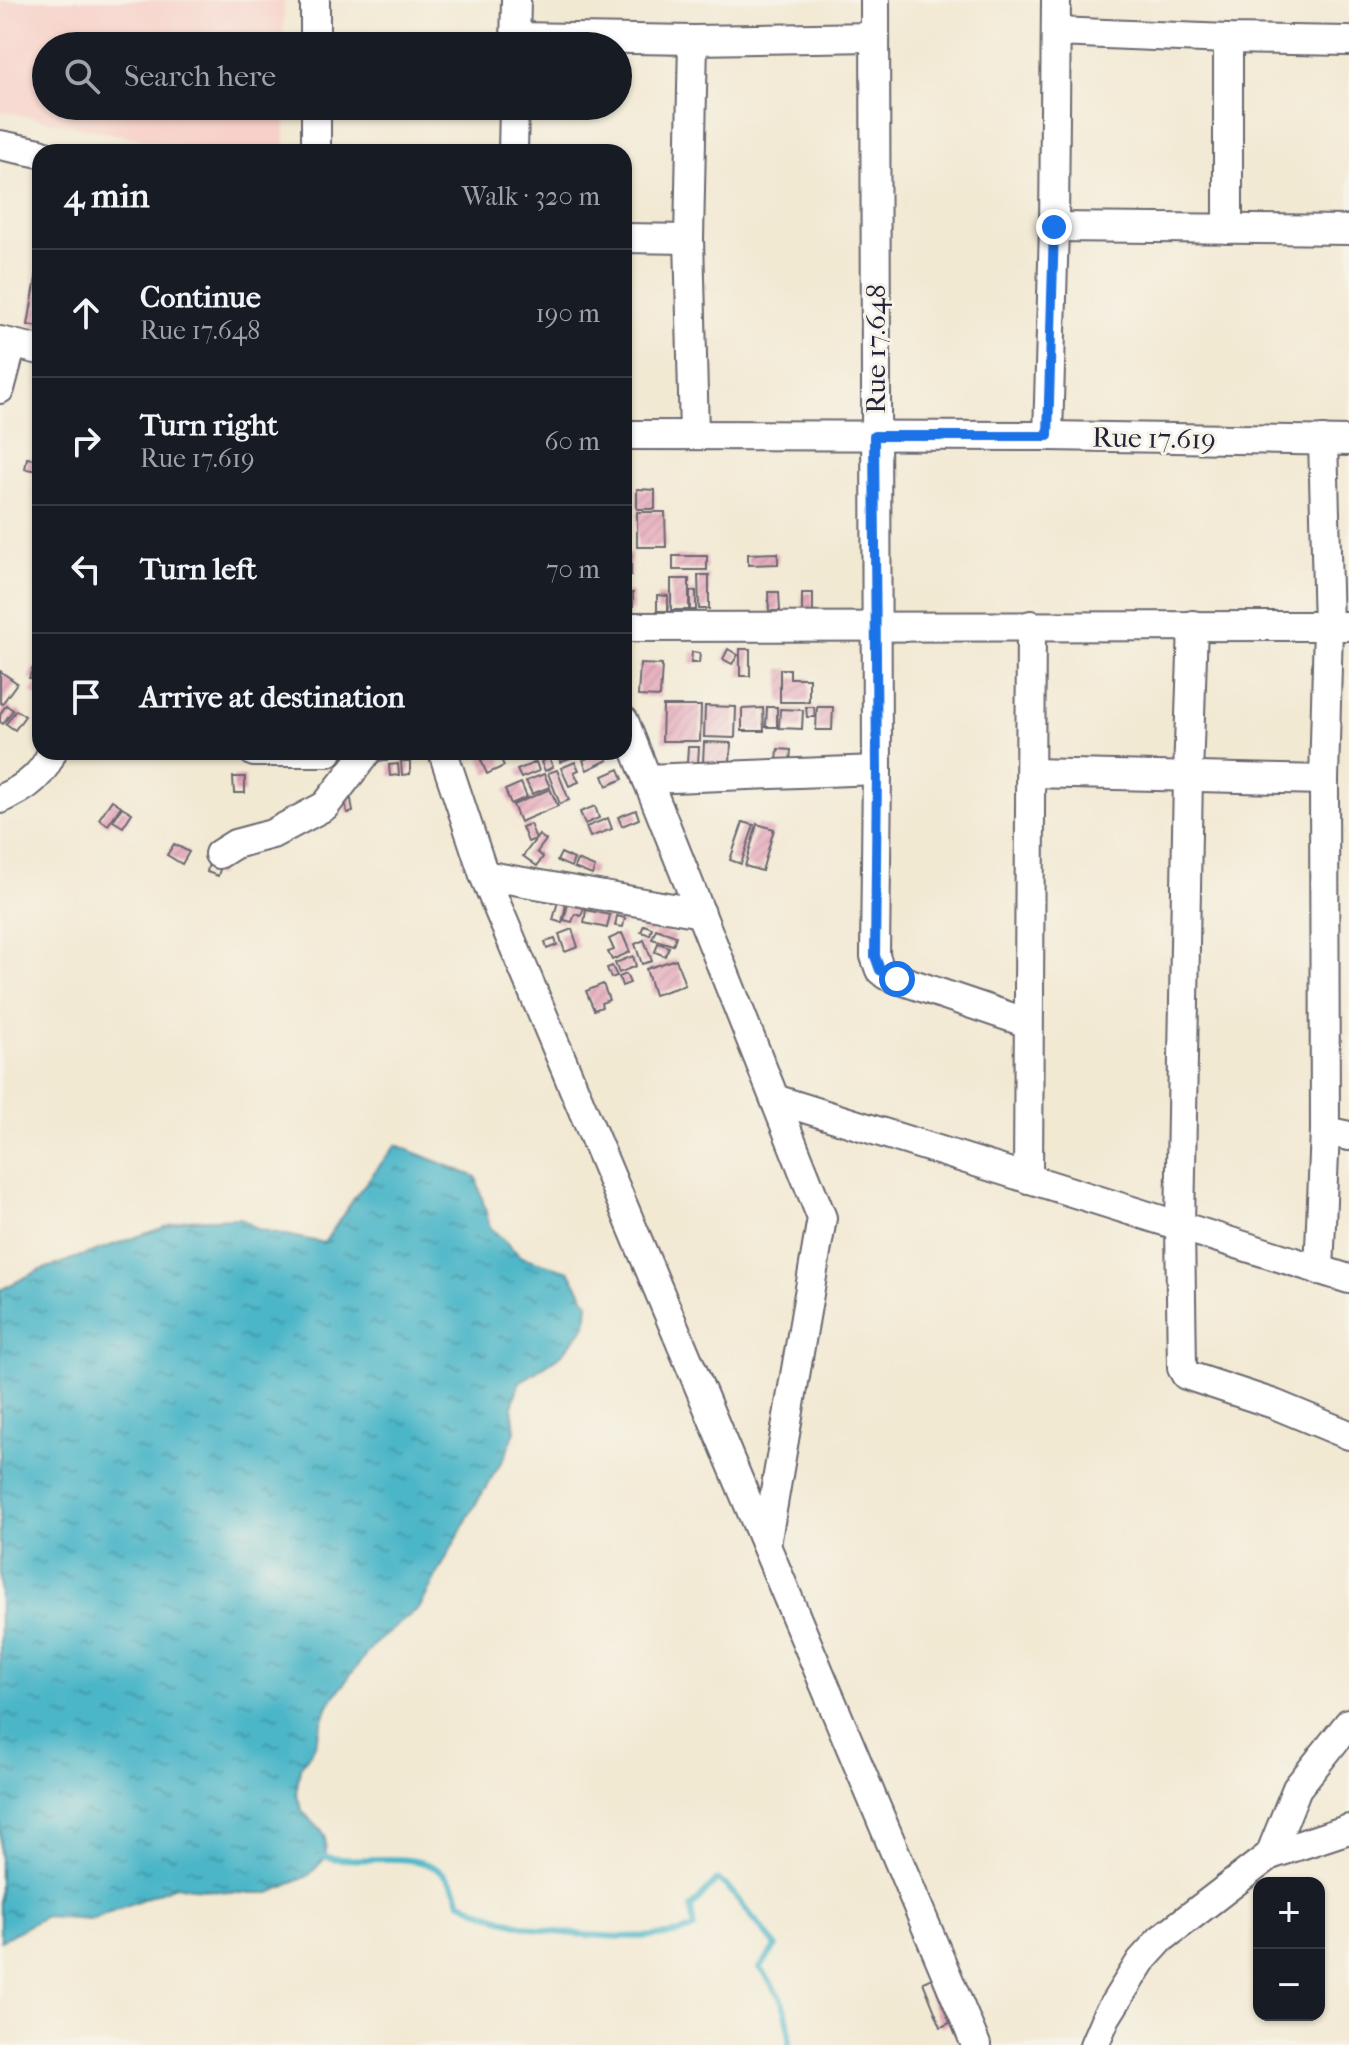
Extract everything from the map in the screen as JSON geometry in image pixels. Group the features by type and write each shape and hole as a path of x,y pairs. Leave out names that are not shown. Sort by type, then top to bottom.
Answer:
{"street":[{"path":"315,0 315,32"},
{"path":"516,0 516,32"},
{"name":"Rue 17.648","path":"875,0 875,956 880,970 886,975 1028,1023"},
{"path":"1048,436 1056,0"},
{"path":"1056,32 1349,41"},
{"path":"632,40 875,37"},
{"path":"1228,39 1228,229"},
{"path":"693,40 689,239 694,433"},
{"path":"316,120 316,144"},
{"path":"513,144 514,120"},
{"path":"0,145 32,151"},
{"path":"1054,227 1349,230"},
{"path":"632,238 689,239"},
{"path":"0,389 6,342 32,348"},
{"name":"Rue 17.619","path":"632,435 1336,440"},
{"path":"1319,1270 1337,1133 1324,780 1338,626 1336,440"},
{"path":"1028,1179 1031,625"},
{"path":"1193,625 1180,1226 1184,1373 1274,1404 1349,1435"},
{"path":"632,627 1338,626"},
{"path":"632,741 822,1221 766,1545"},
{"path":"0,799 14,794 46,767 49,760"},
{"path":"219,854 235,844 272,834 325,806 361,760"},
{"path":"446,760 484,875 976,2045"},
{"path":"647,779 877,770"},
{"path":"1031,773 1324,780"},
{"path":"484,875 701,913"},
{"path":"775,1099 1349,1279"},
{"path":"1270,1855 1297,1788 1349,1723"},
{"path":"1094,2045 1106,2017 1141,1961 1172,1930 1270,1855 1349,1829"}],"shaded area":[{"path":"0,0 284,0 284,32 32,32 32,117 0,111"},
{"path":"45,120 285,120 285,144 165,144"}],"water":[{"path":"396,1145 476,1177 490,1227 521,1257 569,1271 588,1303 586,1325 561,1355 519,1383 512,1407 515,1431 506,1454 420,1607 373,1645 328,1705 314,1747 300,1768 296,1793 303,1812 325,1835 326,1857 308,1876 270,1893 176,1886 92,1919 45,1916 0,1941 0,1290 38,1271 185,1220 240,1218 257,1229 324,1243 357,1194"}],"building":[{"path":"32,302 32,326 28,325"},
{"path":"27,458 32,459 32,470 25,469"},
{"path":"637,489 655,490 655,509 637,509"},
{"path":"637,512 665,512 666,547 637,547"},
{"path":"778,553 778,564 748,565 748,554"},
{"path":"673,556 707,556 707,570 673,570"},
{"path":"698,575 709,575 709,609 699,609"},
{"path":"671,579 689,579 689,610 671,610"},
{"path":"690,591 696,591 696,610 690,610"},
{"path":"768,592 779,592 780,611 769,611"},
{"path":"802,593 813,593 813,613 802,613"},
{"path":"657,595 668,596 668,611 657,611"},
{"path":"728,649 738,655 732,664 723,659"},
{"path":"740,649 750,649 750,676 740,676"},
{"path":"692,652 700,653 699,663 691,663"},
{"path":"640,664 662,665 660,697 638,696"},
{"path":"780,669 790,669 790,678 809,678 809,702 780,702"},
{"path":"0,671 17,683 2,704 0,702"},
{"path":"6,705 13,710 3,724 0,714"},
{"path":"663,706 701,706 700,741 662,741"},
{"path":"705,706 736,707 735,738 704,737"},
{"path":"767,707 777,707 777,727 766,727"},
{"path":"806,707 814,707 815,717 807,717"},
{"path":"817,707 833,707 832,730 816,730"},
{"path":"763,708 764,731 742,731 742,709"},
{"path":"780,709 803,710 802,729 779,728"},
{"path":"16,710 25,716 15,730 6,724"},
{"path":"704,742 731,743 730,763 703,762"},
{"path":"688,747 699,747 698,763 687,763"},
{"path":"778,749 791,750 790,762 777,762"},
{"path":"481,760 501,760 504,766 487,774"},
{"path":"550,760 553,767 545,771 541,762"},
{"path":"583,760 608,760 587,770"},
{"path":"401,761 410,761 410,774 402,775"},
{"path":"536,762 539,771 521,778 517,770"},
{"path":"575,762 579,770 574,772 579,782 569,786 561,768"},
{"path":"398,764 399,775 390,776 389,765"},
{"path":"619,769 623,779 607,786 603,776"},
{"path":"557,770 569,800 560,804 548,773"},
{"path":"544,774 550,787 532,794 526,781"},
{"path":"233,777 245,777 245,793 234,793"},
{"path":"521,783 527,797 511,804 505,790"},
{"path":"550,789 558,806 520,822 513,805"},
{"path":"350,793 353,812 347,813 344,794"},
{"path":"112,800 121,806 108,825 99,819"},
{"path":"595,806 599,818 585,824 580,812"},
{"path":"122,807 132,813 123,827 113,821"},
{"path":"636,810 639,819 622,826 618,817"},
{"path":"608,818 612,829 590,837 586,827"},
{"path":"743,822 754,825 741,864 730,860"},
{"path":"530,824 536,839 528,842 522,827"},
{"path":"757,824 774,829 762,871 745,866"},
{"path":"539,835 546,840 537,852 543,857 537,866 523,856"},
{"path":"174,844 189,852 182,864 167,855"},
{"path":"561,853 574,859 571,867 557,861"},
{"path":"577,860 595,867 592,875 574,868"},
{"path":"209,863 221,866 218,876 207,872"},
{"path":"558,901 566,904 562,923 553,920"},
{"path":"568,904 584,908 581,916 575,914 572,922 564,920"},
{"path":"586,910 610,915 607,928 584,923"},
{"path":"617,916 625,918 623,927 615,926"},
{"path":"644,925 652,928 650,935 641,932"},
{"path":"572,929 578,947 565,952 559,934"},
{"path":"656,929 676,936 673,945 652,939"},
{"path":"622,933 630,952 612,960 608,952 614,950 609,939"},
{"path":"555,939 557,945 547,949 545,942"},
{"path":"644,940 652,961 642,964 635,944"},
{"path":"658,943 669,947 665,956 655,952"},
{"path":"633,956 636,966 619,973 615,963"},
{"path":"676,959 685,985 654,995 646,969"},
{"path":"612,966 617,976 611,978 607,968"},
{"path":"626,974 630,983 622,986 619,977"},
{"path":"603,984 609,1000 594,1010 586,991"},
{"path":"932,1978 950,2023 941,2027 923,1982"}],"waterway":[{"path":"322,1856 420,1862 437,1869 450,1881 460,1901 477,1909 529,1927 588,1935 638,1937 680,1933 694,1928 691,1908 717,1880 727,1886 776,1946 760,1968 783,2004 789,2045"}],"route":[{"path":"897,979 880,970 875,956 874,436 1048,436 1054,227"}]}
